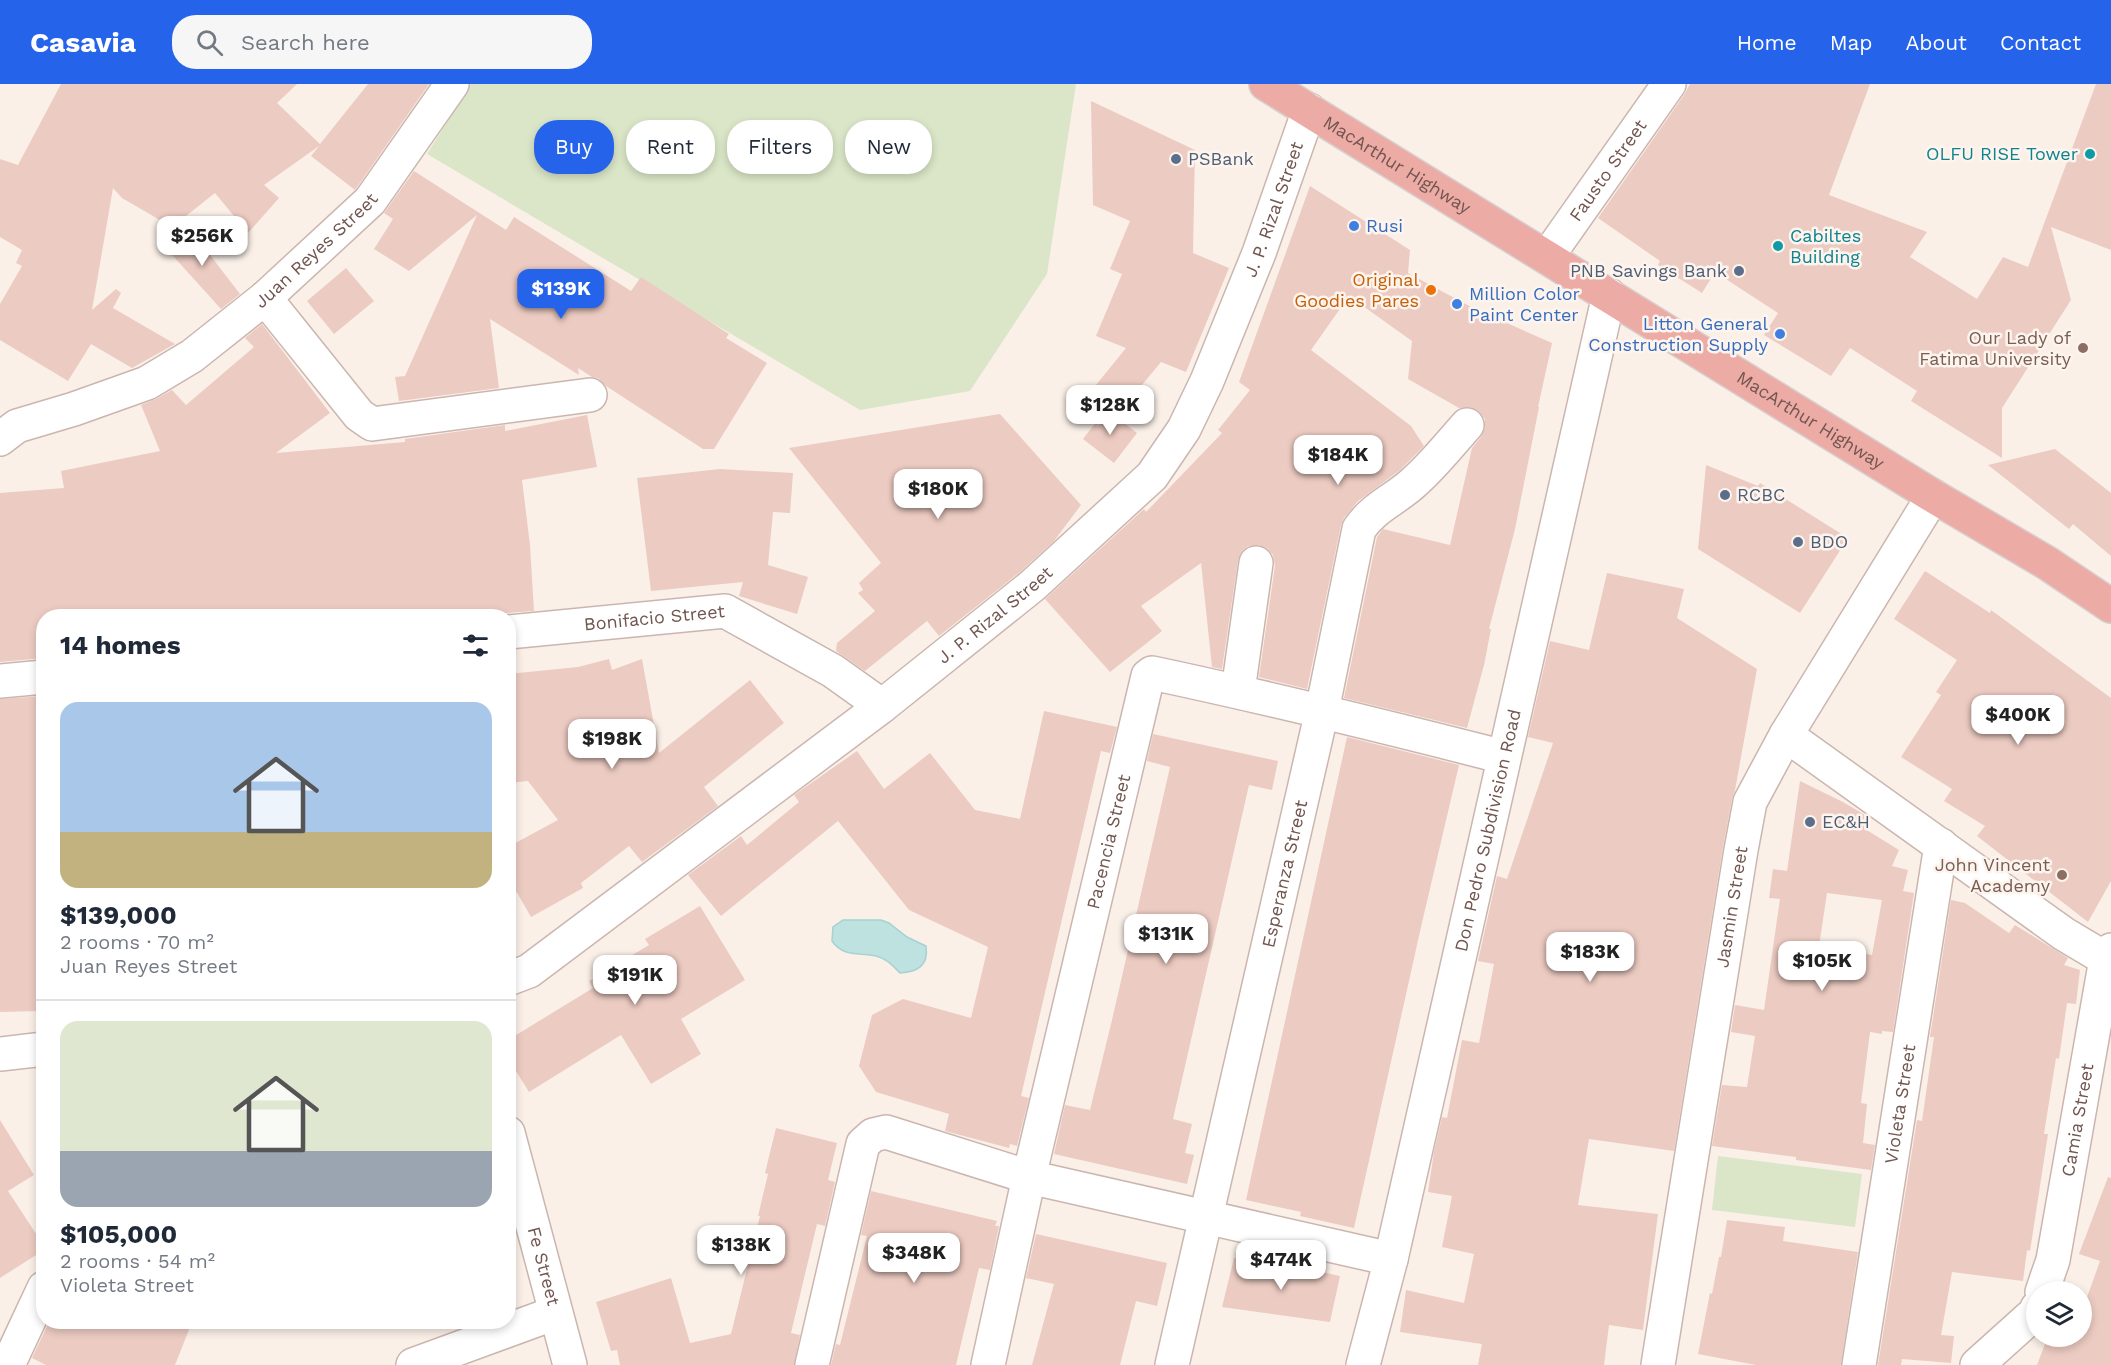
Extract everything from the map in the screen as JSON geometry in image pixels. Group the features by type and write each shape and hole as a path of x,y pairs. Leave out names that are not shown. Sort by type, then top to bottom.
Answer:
{"highway":[{"name":"MacArthur Highway","path":"1266,84 1934,496 2047,563 2111,606"}],"street":[{"name":"Juan Reyes Street","path":"0,439 17,426 147,383 192,356 265,298 370,201 452,84"},
{"name":"Fausto Street","path":"1547,257 1669,84"},
{"name":"J. P. Rizal Street","path":"516,976 529,971 882,706 1032,586 1152,476 1184,429 1207,381 1259,253 1309,110"},
{"name":"Don Pedro Subdivision Road","path":"1363,1365 1391,1259 1609,295"},
{"path":"265,298 359,415 372,424 590,395"},
{"name":"Esperanza Street","path":"1172,1365 1322,711 1359,529 1366,517 1410,486 1430,468 1467,425"},
{"name":"Jasmin Street","path":"1658,1365 1750,802 1786,735 1934,496"},
{"path":"1238,691 1256,564"},
{"name":"Bonifacio Street","path":"516,631 725,611 833,670 882,706"},
{"name":"Pacencia Street","path":"988,1365 1029,1177 1148,676 1152,673 1238,691 1504,757"},
{"path":"0,681 36,678"},
{"path":"1786,735 2064,934 2109,954"},
{"name":"Violeta Street","path":"1859,1365 1941,845"},
{"name":"Camia Street","path":"2045,1281 2052,1260 2109,954"},
{"path":"0,1054 36,1050"},
{"path":"812,1365 863,1144 873,1135 886,1132 1029,1177 1391,1259"},
{"name":"Fe Street","path":"516,1164 570,1365"},
{"path":"8,1365 36,1305"},
{"path":"516,1327 555,1313"},
{"path":"1977,1365 2026,1321"},
{"path":"413,1365 511,1329"}],"green space":[{"path":"471,84 1076,84 1047,274 970,391 860,410 427,154"},
{"path":"1718,1156 1862,1174 1855,1227 1712,1210"}],"water":[{"path":"843,920 881,920 889,923 907,937 926,946 924,963 912,971 900,973 880,957 842,950 832,941 833,927"}],"building":[{"path":"61,84 297,84 277,103 320,144 368,84 429,84 355,190 311,156 319,146 264,185 279,198 248,233 215,193 172,227 122,198 113,188 92,310 116,289 121,293 113,308 175,344 132,368 91,344 68,381 0,340 0,304 22,266 16,263 22,250 0,237 0,159 18,165"},
{"path":"1690,84 1870,84 1829,195 1927,232 1910,257 1977,299 2003,257 2028,267 2096,84 2111,84 2111,250 2051,227 2071,300 2002,408 2002,458 1911,401 1917,391 1850,348 1831,376 1764,335 1778,313 1715,272 1702,293 1658,265 1660,261 1598,218"},
{"path":"1091,101 1195,150 1193,253 1229,268 1186,372 1161,362 1123,408 1096,385 1126,348 1096,336 1122,274 1110,269 1130,221 1093,205"},
{"path":"414,171 506,230 514,217 631,291 641,277 729,334 726,338 767,363 714,449 703,449 606,386 598,378 578,368 579,375 490,319 499,388 399,401 395,377 405,376 477,215 409,271 374,249 393,219 384,213"},
{"path":"1310,186 1410,250 1408,273 1475,309 1552,343 1515,529 1489,629 1491,629 1484,665 1467,728 1344,698 1377,537 1383,529 1450,545 1472,448 1485,428 1485,419 1479,411 1470,407 1459,408 1408,379 1412,341 1349,296 1311,350 1411,426 1424,446 1400,470 1358,501 1344,518 1307,689 1259,677 1275,566 1273,555 1268,549 1259,545 1248,546 1242,551 1238,560 1222,669 1212,667 1201,563 1141,606 1162,631 1110,672 1045,599 1144,509 1146,512 1222,433 1218,430 1250,390 1239,382"},
{"path":"187,225 240,294 221,309 164,246"},
{"path":"346,268 374,301 334,334 307,301"},
{"path":"262,324 330,413 276,453 405,442 405,439 505,425 505,431 587,415 597,467 522,480 530,545 534,611 516,612 516,609 36,609 36,659 0,662 0,493 64,488 61,471 160,451 141,405 172,390 186,405 254,347 245,338"},
{"path":"1106,409 1137,433 1114,463 1083,439"},
{"path":"1000,414 1081,505 1054,541 1020,572 939,636 927,621 865,671 836,651 837,643 875,611 858,593 863,590 859,583 881,563 789,448"},
{"path":"2055,449 2111,493 2111,556 2073,524 2069,529 1988,465"},
{"path":"1706,465 1758,486 1760,483 1848,538 1800,613 1698,549"},
{"path":"720,469 793,473 790,513 773,512 768,565 808,577 797,614 739,596 743,582 651,591 637,478"},
{"path":"1925,571 1990,613 1991,610 2111,698 2111,881 2088,922 1977,836 1985,826 1944,801 1952,789 1901,757 1941,695 1936,692 1957,660 1894,619"},
{"path":"1607,573 1684,589 1677,618 1757,669 1723,847 1674,1151 1589,1139 1578,1205 1658,1214 1643,1330 1609,1325 1604,1365 1478,1365 1482,1344 1400,1332 1406,1290 1464,1303 1474,1254 1442,1247 1452,1196 1428,1192 1434,1152 1442,1117 1447,1118 1462,1040 1479,1043 1494,964 1478,961 1497,876 1507,879 1553,743 1528,737 1550,641 1589,650"},
{"path":"609,659 612,670 642,659 659,753 750,680 784,723 704,787 718,806 642,862 629,846 581,883 583,888 531,917 516,891 516,843 558,820 528,781 516,782 516,673 578,667"},
{"path":"36,697 36,1011 0,1012 0,699"},
{"path":"1044,711 1117,727 1110,753 1101,751 1021,1096 1029,1098 1017,1146 1010,1144 1009,1148 945,1131 949,1114 876,1092 859,1066 872,1015 903,999 971,1018 988,947 909,910 838,821 721,916 688,875 741,836 747,845 799,802 794,795 857,751 884,789 930,753 975,810 1020,819"},
{"path":"1153,734 1278,761 1272,790 1249,785 1173,1119 1192,1124 1185,1153 1194,1155 1187,1184 1054,1154 1065,1105 1090,1110 1112,1020 1170,767 1147,761"},
{"path":"1347,737 1459,765 1354,1228 1300,1216 1301,1212 1246,1200"},
{"path":"1800,781 1870,818 1865,829 1899,850 1892,866 1908,870 1903,891 1914,893 1893,1032 1882,1031 1882,1034 1870,1032 1861,1103 1867,1104 1863,1143 1875,1145 1871,1170 1712,1146 1722,1085 1747,1087 1755,1036 1731,1032 1735,1005 1764,1010 1780,899 1769,898 1773,869 1787,871","holes":["1827,893 1882,900 1872,955 1819,946"]},
{"path":"1951,900 1965,903 2009,933 2015,925 2068,958 2064,965 2080,970 2076,1004 2067,1003 2059,1059 2056,1058 2044,1134 2048,1134 2030,1251 2027,1250 2023,1281 1952,1272 1941,1335 1954,1336 1951,1363 1902,1359 1901,1365 1878,1365 1917,1120 1922,1121 1934,1037 1930,1037"},
{"path":"700,906 745,980 681,1019 701,1054 651,1084 621,1035 529,1092 516,1071 516,1035 593,988 589,981 649,945 645,939"},
{"path":"0,1120 34,1175 8,1191 36,1234 36,1255 0,1278"},
{"path":"776,1128 837,1143 828,1180 835,1182 825,1226 817,1224 791,1333 800,1335 794,1365 620,1365 617,1350 611,1351 596,1302 671,1278 690,1343 731,1334 760,1216 758,1216 768,1174 765,1173"},
{"path":"2108,1177 2111,1178 2111,1365 2037,1365 2044,1347 2092,1347 2092,1283 2100,1261 2079,1254"},
{"path":"871,1191 997,1221 995,1226 999,1226 990,1270 979,1268 956,1365 831,1365 836,1344 840,1345 867,1236 861,1235"},
{"path":"1727,1220 1785,1227 1783,1241 1858,1252 1841,1365 1756,1365 1698,1354 1710,1293 1712,1294 1719,1257 1721,1257"},
{"path":"1036,1234 1167,1263 1157,1306 1136,1301 1120,1365 1032,1365 1054,1284 1026,1278"},
{"path":"1234,1258 1284,1269 1285,1264 1340,1276 1330,1322 1222,1307"},
{"path":"46,1329 189,1329 175,1365 46,1365 32,1358"}],"place":[{"name":"OLFU RISE Tower","path":"2090,154"},
{"name":"PSBank","path":"1176,159"},
{"name":"Rusi","path":"1354,226"},
{"name":"Cabiltes Building","path":"1778,246"},
{"name":"PNB Savings Bank","path":"1739,271"},
{"name":"Original Goodies Pares","path":"1431,290"},
{"name":"Million Color Paint Center","path":"1457,304"},
{"name":"Litton General Construction Supply","path":"1780,334"},
{"name":"Our Lady of Fatima University","path":"2083,348"},
{"name":"RCBC","path":"1725,495"},
{"name":"BDO","path":"1798,542"},
{"name":"EC&H","path":"1810,822"},
{"name":"John Vincent Academy","path":"2062,875"}]}
